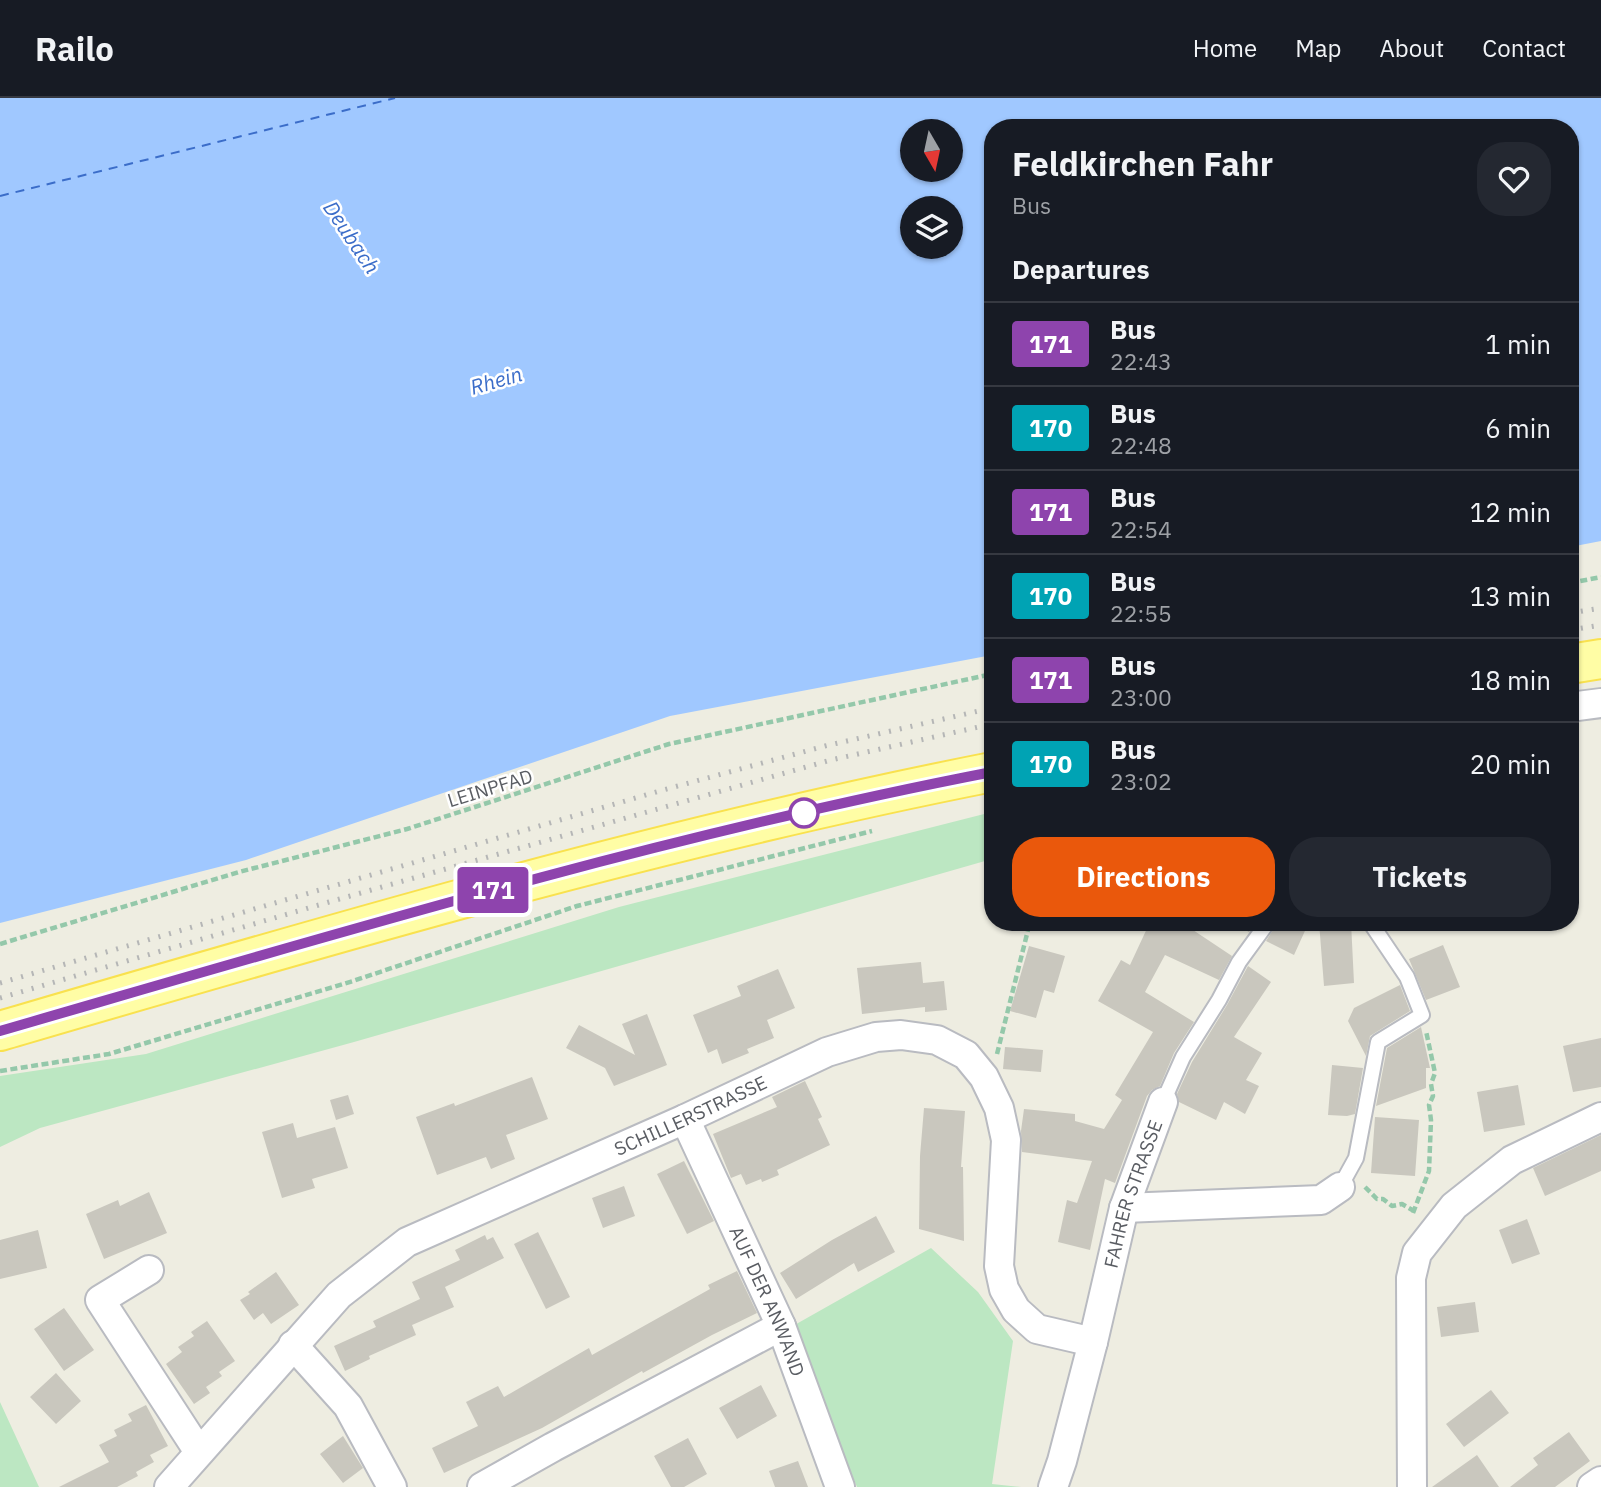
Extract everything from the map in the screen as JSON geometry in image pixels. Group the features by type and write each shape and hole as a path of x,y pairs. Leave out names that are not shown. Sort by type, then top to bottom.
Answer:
{"main road":[{"path":"1579,663 1601,659"},
{"path":"0,1031 379,921 558,873 909,788 984,774"}],"street":[{"path":"1579,706 1601,704"},
{"name":"SCHILLERSTRASSE","path":"169,1487 339,1295 407,1242 685,1119 827,1052 876,1037 901,1035 937,1040 966,1055 984,1077 999,1108 1006,1140 999,1266 1004,1289 1016,1310 1037,1329 1093,1342"},
{"name":"FAHRER STRASSE","path":"1053,1487 1093,1342 1124,1208 1163,1102"},
{"path":"1412,1487 1411,1278 1417,1253 1454,1206 1512,1160 1601,1117"},
{"name":"AUF DER ANWAND","path":"685,1119 780,1326 839,1487"},
{"path":"1124,1208 1321,1200 1342,1184"},
{"path":"149,1270 100,1300 198,1452"},
{"path":"482,1487 780,1326"},
{"path":"293,1345 348,1406 392,1487"},
{"path":"1592,1487 1601,1481"}],"lane":[{"name":"FAHRER STRASSE","path":"1163,1102 1183,1057 1239,962 1261,931"},
{"path":"1342,1184 1356,1158 1378,1042 1422,1015 1407,977 1376,931"}],"path":[{"path":"1579,581 1601,577"},
{"name":"LEINPFAD","path":"0,944 239,872 420,825 669,744 984,676"},
{"path":"0,1071 109,1054 353,981 577,906 877,830"},
{"path":"988,1085 1028,931"},
{"path":"1410,1219 1429,1171 1429,1105 1433,1097 1431,1084 1435,1073 1422,1015"},
{"path":"1342,1184 1364,1186 1377,1199 1414,1211"}],"green space":[{"path":"984,814 984,861 354,1042 40,1128 0,1147 0,1076 146,1054 619,907"},
{"path":"931,1248 978,1292 1013,1341 992,1484 1021,1487 857,1487 791,1327"},
{"path":"0,1402 39,1487 0,1487"}],"water":[{"path":"0,98 1601,98 1601,541 1579,545 1579,119 984,119 984,657 670,716 246,860 0,923"}],"building":[{"path":"1146,931 1194,931 1232,956 1219,980 1165,955 1145,992 1194,1022 1174,1053 1160,1086 1147,1096 1115,1183 1105,1179 1090,1250 1058,1242 1067,1200 1077,1203 1092,1161 1022,1152 1024,1109 1075,1114 1075,1121 1104,1129 1122,1100 1115,1095 1153,1032 1098,1001 1121,960 1130,965"},
{"path":"1272,931 1305,931 1294,955 1266,941"},
{"path":"1320,931 1351,931 1354,983 1324,986"},
{"path":"1443,945 1460,987 1426,1000 1409,959"},
{"path":"1029,946 1065,956 1054,993 1044,990 1036,1018 1010,1011"},
{"path":"921,962 923,983 944,981 947,1010 925,1012 925,1007 862,1014 857,968"},
{"path":"1248,966 1271,982 1234,1037 1262,1053 1246,1080 1259,1086 1245,1114 1224,1102 1216,1120 1179,1102 1177,1094 1192,1062"},
{"path":"778,969 795,1008 767,1020 774,1038 747,1049 749,1053 722,1064 717,1049 708,1053 693,1015 741,996 737,986"},
{"path":"1400,985 1410,1011 1370,1036 1366,1056 1348,1021 1354,1008"},
{"path":"647,1014 667,1065 614,1086 605,1068 566,1048 579,1025 635,1055 622,1024"},
{"path":"1421,1027 1430,1068 1426,1068 1426,1088 1376,1106 1387,1048"},
{"path":"1601,1038 1601,1087 1573,1092 1563,1046"},
{"path":"1005,1047 1043,1050 1041,1072 1003,1069"},
{"path":"1332,1065 1363,1068 1355,1114 1328,1115"},
{"path":"532,1077 548,1119 506,1135 515,1159 491,1169 486,1157 437,1175 416,1117 454,1103 455,1106"},
{"path":"805,1081 822,1117 818,1119 830,1145 777,1170 779,1175 762,1182 761,1179 746,1185 741,1174 731,1178 713,1134 777,1107 772,1097"},
{"path":"1518,1085 1525,1125 1484,1132 1477,1092"},
{"path":"348,1095 354,1114 336,1120 330,1100"},
{"path":"924,1108 965,1111 961,1167 964,1241 919,1229"},
{"path":"1375,1117 1419,1120 1415,1176 1371,1173"},
{"path":"293,1123 297,1138 335,1127 348,1168 312,1179 315,1188 282,1198 262,1132"},
{"path":"1601,1135 1601,1171 1545,1196 1533,1168"},
{"path":"684,1161 714,1221 687,1234 657,1174"},
{"path":"624,1186 635,1216 603,1228 592,1198"},
{"path":"149,1192 167,1233 104,1259 86,1214 118,1200 120,1206"},
{"path":"876,1216 895,1252 858,1272 854,1263 796,1299 780,1273"},
{"path":"1527,1219 1540,1254 1512,1264 1499,1230"},
{"path":"38,1230 47,1268 0,1279 0,1240"},
{"path":"538,1232 570,1297 546,1309 514,1244"},
{"path":"485,1235 487,1240 493,1237 504,1258 445,1287 454,1307 412,1325 416,1335 369,1356 370,1359 345,1371 334,1346 376,1327 373,1321 420,1299 412,1282 460,1260 455,1250"},
{"path":"737,1271 757,1313 643,1373 642,1371 542,1428 444,1473 432,1448 478,1426 466,1402 498,1386 504,1397 589,1348 592,1355 710,1289 708,1285"},
{"path":"276,1272 299,1305 271,1324 263,1313 254,1320 240,1300"},
{"path":"1475,1302 1479,1332 1441,1337 1437,1307"},
{"path":"64,1308 94,1350 64,1371 34,1329"},
{"path":"207,1321 235,1361 219,1372 222,1376 206,1387 210,1393 194,1404 166,1364 182,1352 178,1347 194,1336 191,1332"},
{"path":"56,1373 81,1401 56,1424 30,1397"},
{"path":"761,1385 777,1416 737,1439 719,1408"},
{"path":"1491,1390 1509,1413 1464,1447 1446,1424"},
{"path":"146,1405 168,1446 150,1455 154,1462 136,1472 138,1476 117,1487 59,1487 109,1462 99,1445 117,1436 114,1430 132,1421 128,1414"},
{"path":"1569,1432 1590,1461 1555,1487 1510,1487 1538,1465 1533,1458"},
{"path":"343,1436 363,1468 343,1483 320,1454"},
{"path":"688,1438 707,1474 684,1487 671,1487 654,1456"},
{"path":"1477,1455 1499,1487 1432,1487"},
{"path":"798,1461 808,1487 775,1487 769,1471"}],"ferry route":[{"path":"0,196 395,98"}],"railway":[{"path":"1579,612 1601,608"},
{"path":"1579,629 1601,625"},
{"path":"0,983 663,790 825,746 984,710"},
{"path":"0,998 831,760 984,726"}],"bus line":[{"name":"171","path":"0,1031 379,921 558,873 720,832 984,774"}],"water label":[{"name":"Deubach","path":"352,237"},
{"name":"Rhein","path":"496,380"}]}
